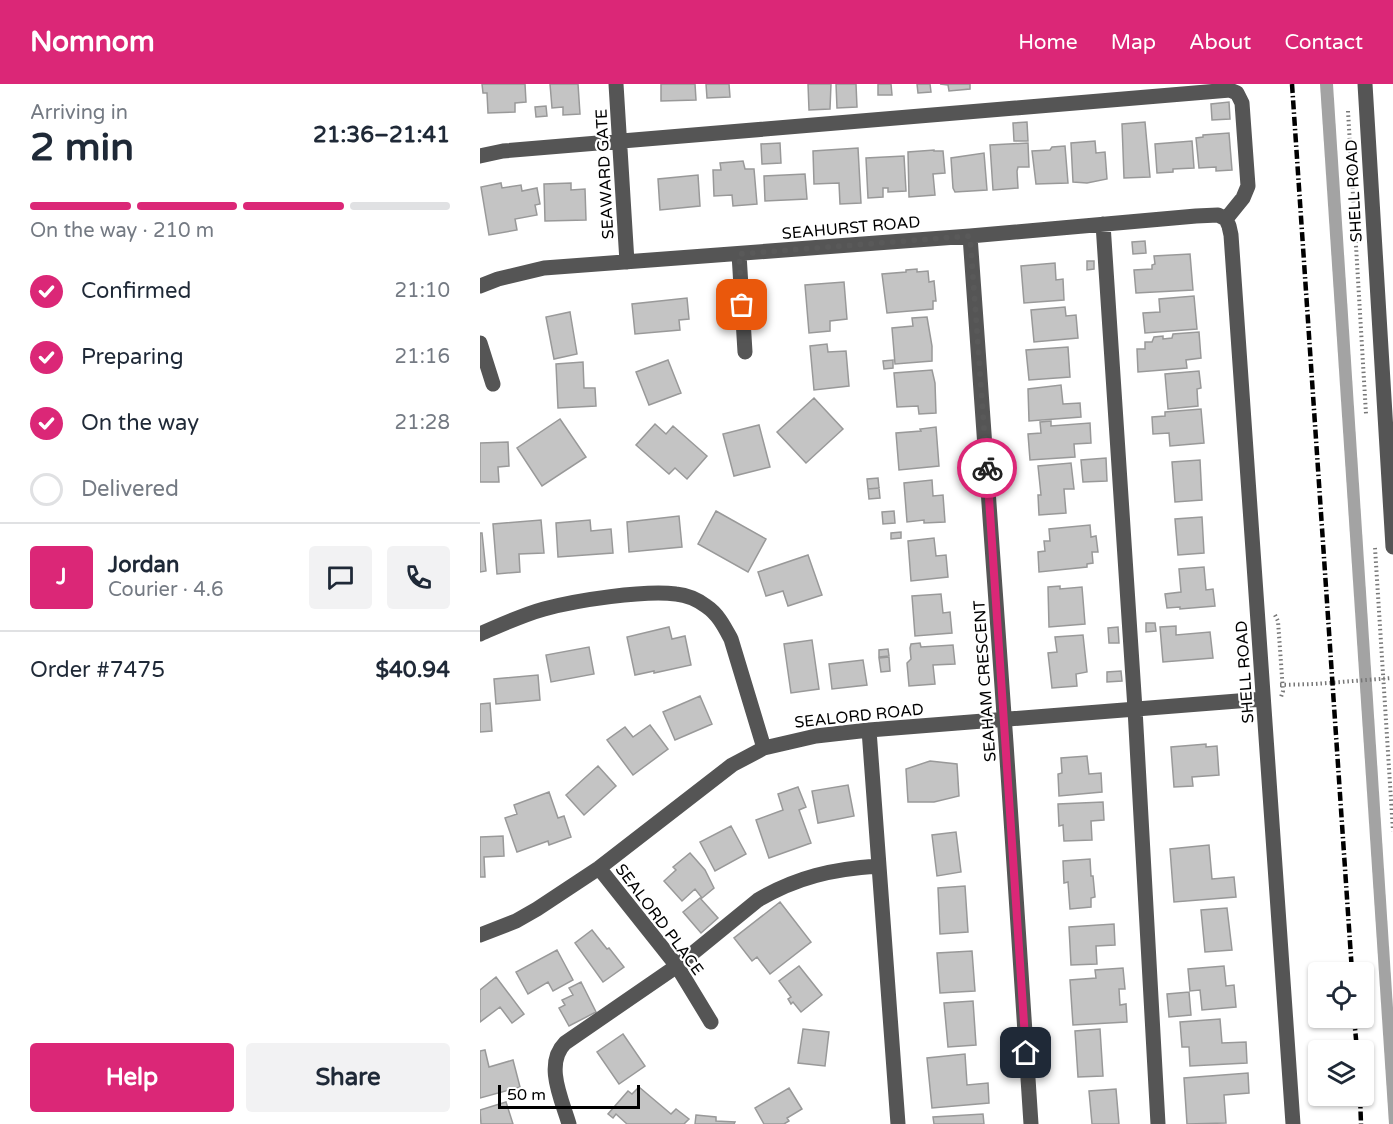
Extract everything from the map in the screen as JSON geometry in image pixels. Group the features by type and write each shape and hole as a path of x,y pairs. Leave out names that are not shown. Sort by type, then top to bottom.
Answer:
{"street":[{"name":"SEAWARD GATE","path":"616,84 627,262"},
{"name":"SHELL ROAD","path":"1365,84 1393,548"},
{"path":"480,156 503,151 620,143 1230,90 1237,93 1242,103 1248,179 1243,198 1226,219"},
{"name":"SEAHURST ROAD","path":"480,286 498,279 544,268 970,236 1196,216 1218,215 1226,219"},
{"name":"SHELL ROAD","path":"1226,219 1230,229 1233,258 1293,1124"},
{"path":"1103,224 1135,709 1158,1124"},
{"name":"SEAHAM CRESCENT","path":"970,236 1031,1124"},
{"path":"739,254 745,352"},
{"path":"480,343 493,384"},
{"path":"480,634 520,617 563,606 620,597 676,594 688,597 705,605 716,614 728,633 764,748"},
{"name":"SEALORD ROAD","path":"480,935 516,921 599,868 732,765 764,748 816,736 869,730 1263,699"},
{"path":"869,730 898,1124"},
{"path":"569,1124 556,1077 555,1062 560,1047 677,966 758,900 791,882 828,872 878,866"},
{"name":"SEALORD PLACE","path":"599,868 677,966 711,1022"}],"path":[{"path":"1273,685 1392,678"}],"shaded area":[{"path":"1320,84 1333,84 1393,1008 1393,1124 1389,1124"}],"building":[{"path":"482,84 525,84 526,102 515,103 515,112 488,113 487,93 483,93"},
{"path":"550,84 578,84 580,114 563,115 563,107 552,108"},
{"path":"661,84 695,84 696,100 661,101"},
{"path":"706,84 729,84 730,97 707,98"},
{"path":"808,84 831,84 830,109 809,110"},
{"path":"836,84 856,84 857,107 837,108"},
{"path":"878,84 891,84 892,95 878,95"},
{"path":"917,84 930,84 931,92 918,93"},
{"path":"940,84 970,84 970,89 949,91 948,85"},
{"path":"1229,102 1230,119 1212,120 1211,104"},
{"path":"546,106 547,116 536,117 535,107"},
{"path":"1027,122 1028,141 1014,141 1013,123"},
{"path":"1145,122 1150,177 1124,178 1122,124"},
{"path":"1229,133 1232,170 1216,171 1216,167 1199,168 1196,138 1203,137 1203,135"},
{"path":"1095,141 1096,153 1105,152 1107,179 1087,183 1073,182 1071,143"},
{"path":"1192,141 1194,168 1173,169 1173,172 1157,173 1155,144"},
{"path":"780,143 781,163 762,164 761,144"},
{"path":"1028,143 1029,167 1018,167 1018,188 993,190 990,145"},
{"path":"1065,146 1068,183 1036,184 1032,151"},
{"path":"858,148 861,203 840,204 839,183 814,184 813,151"},
{"path":"943,151 945,173 933,174 935,195 909,197 908,152"},
{"path":"984,153 987,190 955,192 951,158"},
{"path":"904,156 906,191 888,192 888,188 883,188 883,197 868,198 866,158"},
{"path":"743,161 745,169 754,169 757,204 733,206 732,195 714,196 713,170 721,170 720,163"},
{"path":"805,174 807,199 765,201 764,176"},
{"path":"698,175 700,206 660,210 658,179"},
{"path":"501,183 502,188 521,185 522,191 537,188 540,204 535,205 537,215 515,219 517,230 489,235 481,187"},
{"path":"571,183 571,190 585,189 586,220 545,221 544,184"},
{"path":"1145,241 1146,253 1133,254 1132,242"},
{"path":"1190,254 1193,290 1136,293 1134,270 1152,269 1152,265 1155,264 1154,256"},
{"path":"1087,261 1094,261 1094,269 1087,270"},
{"path":"1055,263 1056,280 1063,279 1064,300 1024,303 1021,266"},
{"path":"917,269 917,272 928,271 929,282 934,281 936,301 933,301 933,309 887,313 882,274"},
{"path":"844,282 847,319 830,321 830,331 809,333 805,285"},
{"path":"1194,296 1197,329 1145,333 1143,313 1160,312 1159,299"},
{"path":"687,298 689,319 679,320 680,330 635,334 632,304"},
{"path":"1065,307 1066,316 1076,315 1078,338 1034,342 1031,310"},
{"path":"570,312 577,354 554,359 546,317"},
{"path":"927,317 932,361 895,364 892,328 913,326 912,318"},
{"path":"1199,332 1201,358 1186,360 1187,368 1138,372 1137,349 1145,349 1145,342 1152,342 1154,337 1172,338 1173,334"},
{"path":"827,344 828,352 846,351 849,386 814,390 810,346"},
{"path":"1068,347 1070,377 1029,380 1026,350"},
{"path":"668,360 681,393 649,405 636,372"},
{"path":"893,360 893,368 884,369 883,361"},
{"path":"583,362 584,388 595,388 596,406 558,408 556,364"},
{"path":"932,370 936,413 919,414 918,406 897,407 894,373"},
{"path":"1199,371 1201,388 1197,389 1198,406 1168,409 1165,374"},
{"path":"1061,385 1063,404 1080,403 1081,417 1029,421 1028,389"},
{"path":"814,398 843,429 806,463 777,432"},
{"path":"1201,409 1204,443 1170,446 1169,433 1153,434 1152,417 1165,416 1165,412"},
{"path":"560,419 586,457 542,486 517,448"},
{"path":"1051,421 1051,426 1090,423 1091,443 1074,444 1075,457 1030,460 1028,434 1041,433 1040,422"},
{"path":"655,424 666,434 673,426 707,456 687,479 675,468 669,474 636,445"},
{"path":"759,425 770,467 734,476 723,434"},
{"path":"936,427 939,466 899,470 896,433"},
{"path":"508,442 509,466 498,467 499,482 480,482 480,443"},
{"path":"1106,458 1107,481 1083,482 1081,460"},
{"path":"1200,460 1202,500 1175,502 1172,462"},
{"path":"1071,463 1074,489 1064,489 1066,513 1039,515 1038,495 1041,495 1038,466"},
{"path":"878,478 879,488 868,489 867,479"},
{"path":"932,480 933,496 943,495 945,522 924,523 924,520 907,522 904,483"},
{"path":"879,488 880,498 869,499 868,489"},
{"path":"716,511 766,539 748,572 698,544"},
{"path":"894,511 895,523 883,524 882,512"},
{"path":"679,516 682,547 629,552 627,522"},
{"path":"1202,517 1204,553 1178,555 1175,519"},
{"path":"541,520 544,553 519,554 520,572 497,574 493,524"},
{"path":"590,520 591,531 611,529 613,553 558,557 556,523"},
{"path":"1090,525 1091,537 1096,536 1098,552 1092,552 1093,563 1087,564 1087,567 1039,572 1038,552 1045,551 1044,541 1050,541 1049,529"},
{"path":"901,532 901,538 891,539 891,533"},
{"path":"480,533 482,533 486,571 480,572"},
{"path":"934,538 936,556 946,555 948,577 911,581 908,541"},
{"path":"808,555 822,595 788,606 783,591 766,596 758,572"},
{"path":"1204,567 1206,590 1213,589 1215,606 1167,608 1165,594 1181,592 1179,569"},
{"path":"1060,586 1060,589 1082,587 1085,624 1049,627 1048,587"},
{"path":"941,594 943,613 950,612 952,633 915,636 912,596"},
{"path":"1146,623 1155,623 1156,631 1146,632"},
{"path":"1176,626 1176,635 1210,632 1213,658 1163,662 1160,627"},
{"path":"669,627 672,639 685,636 691,665 635,675 627,637"},
{"path":"1118,627 1119,643 1109,643 1108,628"},
{"path":"1083,635 1087,672 1076,674 1077,686 1052,688 1048,653 1057,652 1055,637"},
{"path":"812,640 819,689 791,693 784,644"},
{"path":"920,643 921,647 953,645 955,664 933,665 935,684 909,686 907,663 911,659 911,644"},
{"path":"589,647 594,674 551,682 546,655"},
{"path":"888,649 889,656 879,657 879,650"},
{"path":"889,657 890,671 881,672 879,658"},
{"path":"863,660 867,685 832,689 829,664"},
{"path":"1121,671 1122,681 1107,682 1107,672"},
{"path":"538,675 540,700 496,704 494,679"},
{"path":"700,696 712,724 675,740 663,712"},
{"path":"490,703 492,731 480,732 480,704"},
{"path":"650,725 668,749 633,775 607,740 625,727 633,737"},
{"path":"1206,744 1206,747 1217,746 1219,775 1192,777 1193,786 1174,787 1171,747"},
{"path":"1087,756 1089,774 1101,773 1102,792 1059,796 1058,774 1062,773 1061,758"},
{"path":"930,761 957,764 959,796 934,802 908,802 906,769"},
{"path":"598,766 616,786 584,815 566,795"},
{"path":"848,785 854,816 818,823 812,791"},
{"path":"798,787 806,807 799,810 811,843 769,858 756,820 783,810 778,794"},
{"path":"549,792 558,818 564,816 571,837 549,845 548,841 517,852 505,818 517,814 514,805"},
{"path":"1103,802 1104,820 1091,821 1092,840 1064,841 1063,825 1059,826 1058,804"},
{"path":"731,826 746,854 715,871 700,842"},
{"path":"956,832 961,872 937,876 932,835"},
{"path":"503,836 504,856 484,857 485,877 480,877 480,837"},
{"path":"1209,845 1212,879 1234,877 1236,897 1174,902 1170,849"},
{"path":"690,853 705,870 714,888 702,898 695,889 682,901 664,881 676,870 673,867"},
{"path":"1090,859 1095,897 1091,898 1091,907 1070,909 1068,882 1064,883 1063,861"},
{"path":"965,886 968,932 940,934 938,888"},
{"path":"700,898 718,918 701,933 683,912"},
{"path":"780,902 811,942 770,974 757,957 752,961 734,938"},
{"path":"1227,908 1232,950 1205,952 1201,910"},
{"path":"1114,924 1115,945 1096,946 1097,964 1071,965 1069,927"},
{"path":"592,930 624,967 603,982 575,943"},
{"path":"557,950 573,980 553,991 548,982 528,994 516,972"},
{"path":"972,951 975,991 940,993 937,953"},
{"path":"799,966 822,995 801,1012 793,1002 791,1004 788,999 791,997 779,981"},
{"path":"1224,966 1226,986 1234,985 1236,1007 1202,1010 1200,990 1190,991 1188,969"},
{"path":"1123,968 1125,989 1119,989 1120,1005 1126,1004 1127,1022 1073,1025 1070,980 1096,978 1095,970"},
{"path":"496,977 524,1014 512,1023 500,1007 480,1022 480,990"},
{"path":"581,982 596,1012 569,1026 559,1008 565,1005 562,1000 573,995 569,988"},
{"path":"1189,992 1191,1015 1169,1017 1167,994"},
{"path":"973,1001 976,1045 948,1047 944,1003"},
{"path":"1220,1019 1222,1043 1246,1042 1247,1063 1190,1066 1189,1047 1182,1047 1180,1022"},
{"path":"803,1029 829,1032 825,1066 798,1063"},
{"path":"1100,1029 1103,1076 1078,1077 1075,1031"},
{"path":"623,1034 645,1066 619,1084 597,1052"},
{"path":"485,1050 489,1067 513,1060 520,1087 480,1098 480,1051"},
{"path":"965,1054 967,1085 988,1083 989,1103 932,1108 927,1058"},
{"path":"1248,1073 1249,1093 1224,1095 1226,1123 1187,1124 1184,1078"},
{"path":"639,1087 671,1114 676,1109 689,1119 684,1124 627,1124 616,1114 613,1118 608,1114 628,1091 632,1094"},
{"path":"789,1088 802,1109 787,1118 789,1121 784,1124 764,1124 755,1108"},
{"path":"1116,1089 1119,1124 1092,1124 1089,1091"},
{"path":"506,1102 513,1124 481,1124 480,1110"},
{"path":"983,1114 984,1124 934,1124 933,1117"},
{"path":"696,1115 716,1117 716,1121 735,1122 734,1124 695,1124"}],"railway":[{"path":"1292,84 1351,962"},
{"path":"1355,1028 1356,1040"},
{"path":"1360,1106 1361,1124"}],"way so far":[{"path":"742,305 739,254 970,236 987,468"}],"route":[{"path":"987,468 1026,1053"}]}
